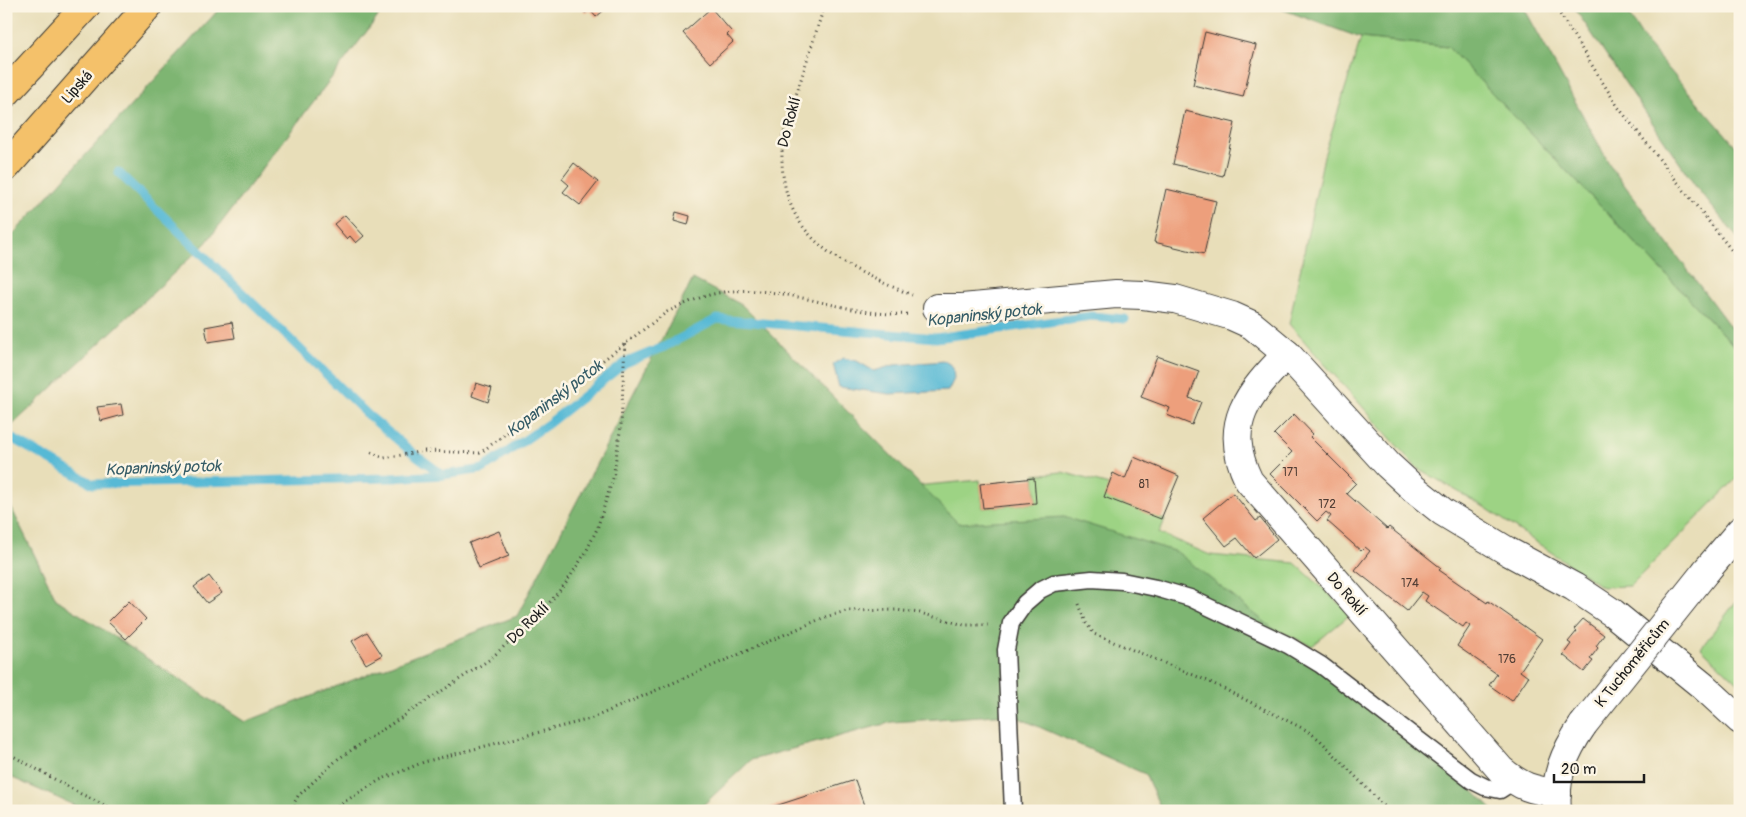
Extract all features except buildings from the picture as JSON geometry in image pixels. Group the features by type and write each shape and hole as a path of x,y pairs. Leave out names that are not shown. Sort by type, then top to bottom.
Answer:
{"highway":[{"path":"6,93 86,6"},
{"name":"Lipská","path":"6,167 148,6"}],"street":[{"path":"937,308 962,308 1116,294 1175,299 1232,316 1252,325 1287,354 1388,465 1413,488 1443,512 1509,552 1574,587 1613,613 1703,686 1740,720"},
{"name":"Do Roklí","path":"1287,354 1248,398 1240,417 1237,430 1239,458 1250,482 1502,770 1514,781 1557,802"},
{"name":"K Tuchoměřicům","path":"1557,802 1559,776 1565,753 1582,725 1740,531"}],"lane":[{"path":"1013,811 1006,650 1011,623 1025,603 1040,590 1054,583 1092,578 1122,580 1156,588 1190,598 1221,612 1288,645 1321,665 1471,780 1485,787 1500,790 1514,781"}],"path":[{"name":"Do Roklí","path":"824,6 783,136 782,180 790,205 801,226 813,240 832,256 852,270 937,308"},
{"path":"1555,6 1618,108 1740,261"},
{"path":"371,452 384,458 425,451 480,453 625,345 666,312 714,294 753,290 782,294 850,309 894,315 937,308"},
{"name":"Do Roklí","path":"294,811 294,803 298,796 338,759 489,660 540,614 566,583 586,552 597,529 613,478 621,425 625,345"},
{"path":"1070,580 1086,623 1094,634 1208,681 1308,731 1320,740 1389,811"},
{"path":"328,811 380,780 424,762 590,719 816,621 846,610 896,610 920,613 964,625 981,626 1011,623"},
{"path":"6,752 81,794 117,811"}],"green space":[{"path":"222,6 386,6 206,243 6,431 6,242"},
{"path":"1273,6 1523,6 1611,167 1740,340 1740,352 1448,47 1361,38"},
{"path":"1573,6 1623,6 1647,44 1740,151 1740,241 1696,187"},
{"path":"1361,38 1448,47 1740,352 1740,475 1630,586 1602,587 1486,508 1416,467 1289,324 1324,156"},
{"path":"693,279 742,305 958,523 1064,517 1177,552 1459,777 1494,811 1162,811 1145,774 1010,714 892,722 751,760 697,811 87,811 6,775 6,497 56,599 245,722 517,616"},
{"path":"1062,472 1109,485 1105,497 1165,520 1159,533 1210,555 1295,563 1351,614 1312,646 1139,568 889,572 883,489 980,480 983,508 1036,503 1034,475"},
{"path":"1740,596 1740,685 1701,648"}],"water":[{"path":"843,358 857,361 874,371 894,365 945,361 953,367 954,379 948,391 890,394 839,387 833,364"}],"waterway":[{"path":"118,172 368,415 413,453 443,475"},
{"name":"Kopaninský potok","path":"6,435 93,484 390,478 443,475 483,469 548,424 625,363 664,347 717,319 936,338 1091,316 1125,319"}]}
